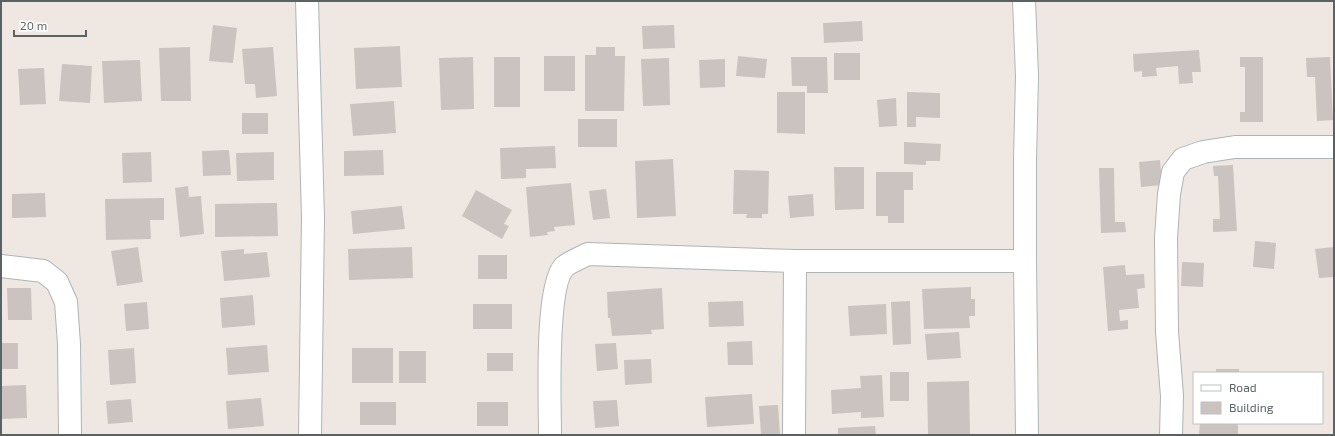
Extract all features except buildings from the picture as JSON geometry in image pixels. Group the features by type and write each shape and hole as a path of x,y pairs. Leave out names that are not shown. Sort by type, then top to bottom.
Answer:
{"street":[{"path":"307,1 313,218 310,435"},
{"path":"1024,1 1027,76 1025,160 1027,435"},
{"path":"1171,435 1172,396 1167,332 1166,238 1169,194 1173,172 1183,159 1202,152 1229,148 1334,147"},
{"path":"550,435 550,332 556,282 564,267 588,254 794,261 1025,261"},
{"path":"794,261 794,435"},
{"path":"1,266 43,271 57,282 66,302 69,344 70,435"}]}
